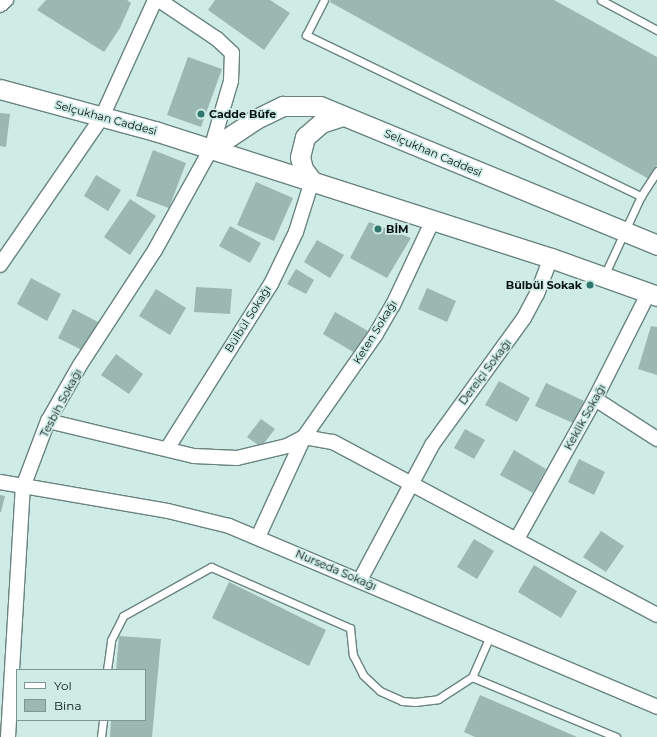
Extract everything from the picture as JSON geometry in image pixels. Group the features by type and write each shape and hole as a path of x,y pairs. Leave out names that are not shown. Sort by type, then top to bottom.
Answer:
{"street":[{"path":"0,5 6,0"},
{"path":"0,265 102,117 155,0"},
{"name":"Tesbih Sokağı","path":"8,737 23,487 48,421 80,365 155,250 211,149 231,81 232,53 217,39 159,0"},
{"name":"Selçukhan Caddesi","path":"0,89 211,149 551,258 653,294"},
{"name":"Selçukhan Caddesi","path":"211,149 256,119 283,106 320,106 623,233 657,245"},
{"path":"312,181 303,169 300,157 305,137 321,122 342,116"},
{"name":"Bülbül Sokağı","path":"167,449 271,284 296,232 312,181"},
{"name":"Keten Sokağı","path":"258,536 304,437 376,334 393,305 433,220"},
{"name":"Dereiçi Sokağı","path":"360,580 441,430 524,318 537,294 551,258"},
{"name":"Keklik Sokağı","path":"517,539 653,294"},
{"path":"595,399 657,439"},
{"path":"48,421 194,456 238,458 287,446 304,437 333,442 657,615"},
{"name":"Nurseda Sokağı","path":"0,482 200,517 258,536 657,707"}],"lane":[{"path":"602,0 657,30"},
{"path":"321,1 306,36 641,196"},
{"path":"604,276 641,196 657,171"},
{"path":"107,669 111,640 123,616 211,567 350,628 350,643 357,665 371,684 391,697 414,702 438,699 472,678 490,636"},
{"path":"472,678 616,737"},
{"path":"101,737 102,721"}],"building":[{"path":"46,0 127,0 131,3 120,28 104,52 37,10"},
{"path":"215,0 270,0 290,13 264,50 208,10"},
{"path":"331,0 554,0 657,57 657,165 649,179 330,2"},
{"path":"188,57 222,69 201,127 167,115"},
{"path":"0,113 10,114 6,147 0,146"},
{"path":"153,150 186,163 169,208 136,196"},
{"path":"96,175 121,190 108,211 84,196"},
{"path":"256,182 293,198 274,241 237,225"},
{"path":"130,199 156,216 130,255 104,237"},
{"path":"369,222 411,238 387,278 350,258"},
{"path":"230,226 261,243 250,263 219,246"},
{"path":"317,240 344,255 330,278 304,262"},
{"path":"296,269 314,280 306,294 287,284"},
{"path":"31,278 61,294 47,321 17,304"},
{"path":"196,287 232,289 230,314 194,312"},
{"path":"427,288 456,301 447,322 418,309"},
{"path":"156,289 186,308 170,335 139,316"},
{"path":"73,309 98,322 84,351 58,338"},
{"path":"335,312 368,331 355,353 323,334"},
{"path":"651,326 657,327 657,375 638,369"},
{"path":"116,354 143,374 129,394 101,375"},
{"path":"499,381 530,398 517,422 485,405"},
{"path":"546,383 584,401 573,423 535,406"},
{"path":"261,419 275,429 261,447 247,437"},
{"path":"465,429 485,440 474,459 454,448"},
{"path":"514,450 546,469 533,493 500,475"},
{"path":"579,459 605,472 594,495 568,482"},
{"path":"0,495 5,496 1,512 0,512"},
{"path":"601,531 624,546 606,572 583,557"},
{"path":"474,539 494,551 477,579 457,567"},
{"path":"534,565 577,591 561,618 518,592"},
{"path":"229,582 326,630 309,666 212,618"},
{"path":"119,636 161,639 152,737 110,737 111,721 146,721 146,669 116,669"},
{"path":"480,695 577,737 475,737 464,732"}],"place":[{"name":"Cadde Büfe","path":"201,114"},
{"name":"BİM","path":"378,229"},
{"name":"Bülbül Sokak","path":"590,285"}]}
